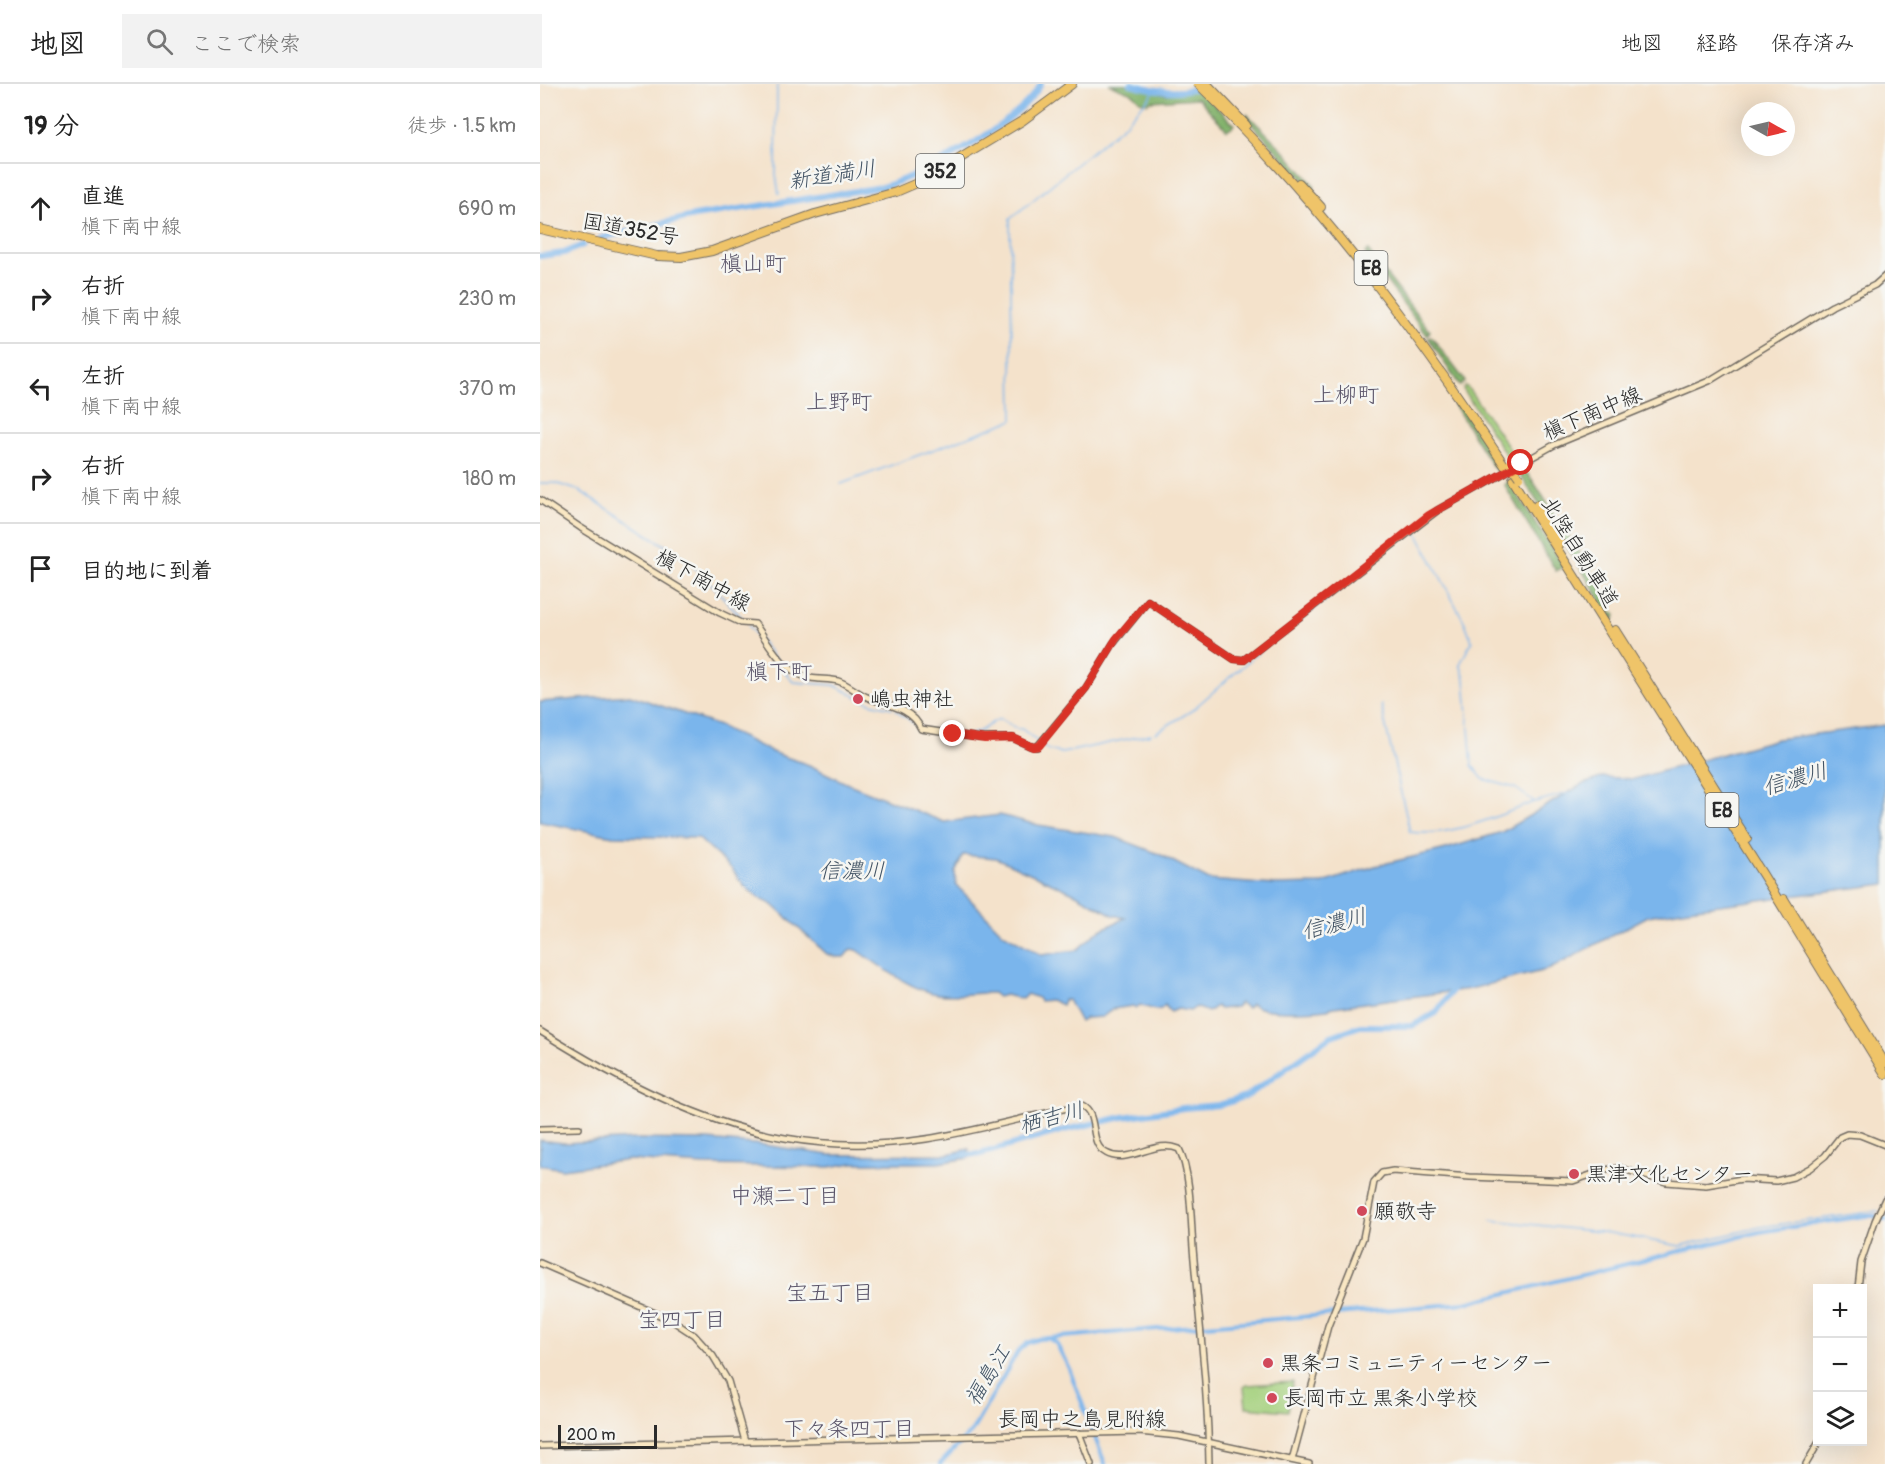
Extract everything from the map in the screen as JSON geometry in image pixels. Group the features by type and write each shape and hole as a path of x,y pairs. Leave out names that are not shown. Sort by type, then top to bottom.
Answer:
{"highway":[{"name":"国道352号","path":"540,229 657,256 687,256 712,251 815,214 896,192 924,180 1022,121 1072,84"},
{"name":"北陸自動車道","path":"1198,84 1209,89 1311,196 1368,264 1436,354 1706,773 1885,1063"},
{"name":"北陸自動車道","path":"1608,623 1885,1074"}],"main road":[{"name":"槇下南中線","path":"540,500 581,528 720,613 741,623 755,624 786,664 801,675 816,680 842,682 866,697 895,706 918,722 921,729 980,738 1013,738 1037,747 1086,688 1116,639 1148,601 1234,659 1244,660 1396,540 1446,505 1554,445 1703,384 1832,306 1875,285 1885,276"},
{"path":"540,1031 604,1069 674,1102 741,1128 801,1140 869,1144 911,1141 976,1130 1079,1106 1087,1109 1095,1138 1104,1152 1117,1157 1163,1147 1174,1146 1179,1149 1184,1159 1187,1182 1209,1464"},
{"path":"540,1129 579,1128"},
{"path":"1292,1460 1328,1326 1363,1238 1374,1182 1382,1173 1393,1171 1573,1181 1605,1170 1620,1168 1666,1182 1706,1185 1739,1179 1779,1181 1810,1168 1825,1156 1840,1137 1847,1134 1860,1135 1885,1145"},
{"path":"1858,1284 1861,1262 1885,1199"},
{"path":"540,1263 671,1320 694,1335 713,1356 728,1381 745,1441"},
{"path":"1079,1433 1091,1464"},
{"name":"長岡中之島見附線","path":"540,1446 1154,1433 1309,1464"},
{"path":"1806,1464 1817,1446"}],"green space":[{"path":"1109,84 1127,84 1166,94 1199,90 1234,124 1227,130 1198,98 1148,103 1140,101 1132,93"},
{"path":"1247,114 1315,186 1313,190 1245,117"},
{"path":"1368,251 1430,331 1427,335 1365,253"},
{"path":"1431,336 1465,381 1460,386 1428,338"},
{"path":"1465,386 1515,457 1516,461 1512,464 1463,389"},
{"path":"1457,400 1502,469 1497,471 1493,467 1454,404"},
{"path":"1528,474 1533,481 1582,557 1574,558 1520,475"},
{"path":"1508,480 1564,567 1556,571 1509,493 1505,485"},
{"path":"1583,563 1588,566 1612,605 1609,609 1616,616 1613,621 1579,565"},
{"path":"1293,1382 1288,1411 1246,1407 1244,1387 1247,1385"}],"water":[{"name":"信濃川","path":"630,695 719,726 774,753 809,765 846,783 944,822 1000,815 1038,825 1115,837 1159,854 1209,880 1275,885 1320,884 1375,866 1446,849 1502,832 1581,785 1603,777 1634,779 1777,739 1885,725 1885,884 1648,916 1550,969 1470,989 1309,1011 1266,1009 1251,1004 1247,1008 1240,1003 1236,1007 1220,1009 1216,1006 1208,1012 1196,1007 1190,1011 1178,1009 1170,1012 1165,1005 1155,1010 1140,1005 1136,1008 1133,1006 1113,1009 1102,1017 1086,1018 1080,1022 1068,1000 1064,1000 1062,1005 1051,1000 1040,1001 1027,994 1022,999 1005,995 998,997 993,993 938,994 907,983 857,950 851,949 844,957 827,954 773,905 744,886 732,869 698,838 613,836 540,822 540,702","holes":["963,855 996,858 1076,894 1113,915 1125,918 1097,932 1077,950 1042,955 1003,933 956,885 955,872"]},
{"path":"636,1139 707,1140 764,1145 830,1155 948,1154 969,1149 969,1158 938,1163 853,1163 829,1167 703,1165 630,1160 562,1169 540,1165 540,1140 564,1143"}],"waterway":[{"path":"777,84 776,175 779,194"},
{"name":"新道満川","path":"601,238 694,216 882,187 900,181 969,146 992,131 1030,99 1041,84"},
{"path":"1131,84 1167,91 1203,86"},
{"path":"841,484 1013,420 1010,219 1124,125 1155,90"},
{"name":"新道満川","path":"540,256 564,253 583,245"},
{"path":"540,483 555,483 580,491 680,555 704,576 744,620"},
{"path":"1415,529 1465,623 1472,641 1460,664 1465,679 1472,765 1483,779 1515,788 1535,802 1568,793"},
{"path":"1269,644 1362,572"},
{"path":"749,626 793,682 834,685 870,703 892,708"},
{"path":"1155,733 1191,711 1265,647"},
{"path":"1381,705 1410,832 1441,832 1457,829 1534,802"},
{"path":"896,710 916,725"},
{"path":"971,734 979,732 1000,719 1017,729 1022,729 1038,742"},
{"path":"936,729 951,731"},
{"path":"1041,745 1048,750 1062,753 1151,734"},
{"name":"栖吉川","path":"963,1155 980,1154 1064,1130 1123,1117 1219,1105 1246,1097 1331,1036 1360,1026 1412,1026 1436,1013 1456,985"},
{"path":"1491,1220 1610,1233 1680,1246 1760,1227 1878,1211"},
{"path":"940,1464 972,1431 1018,1351 1027,1343 1038,1339 1466,1303 1759,1232 1865,1216 1885,1219"},
{"name":"福島江","path":"1048,1338 1056,1343 1068,1366 1105,1464"}],"place":[{"name":"嶋虫神社","path":"858,699"},
{"name":"黒津文化センター","path":"1574,1174"},
{"name":"願敬寺","path":"1362,1211"},
{"name":"黒条コミュニティーセンター","path":"1268,1363"},
{"name":"長岡市立 黒条小学校","path":"1272,1398"}],"district":[{"name":"槇山町","path":"753,263"},
{"name":"上柳町","path":"1346,394"},
{"name":"上野町","path":"839,401"},
{"name":"槇下町","path":"779,671"},
{"name":"中瀬二丁目","path":"785,1195"},
{"name":"宝五丁目","path":"830,1292"},
{"name":"宝四丁目","path":"682,1319"},
{"name":"下々条四丁目","path":"849,1428"}],"route":[{"path":"953,734 985,739 1013,738 1033,747 1039,746 1086,688 1116,639 1148,601 1234,659 1244,660 1429,515 1521,463"}]}
